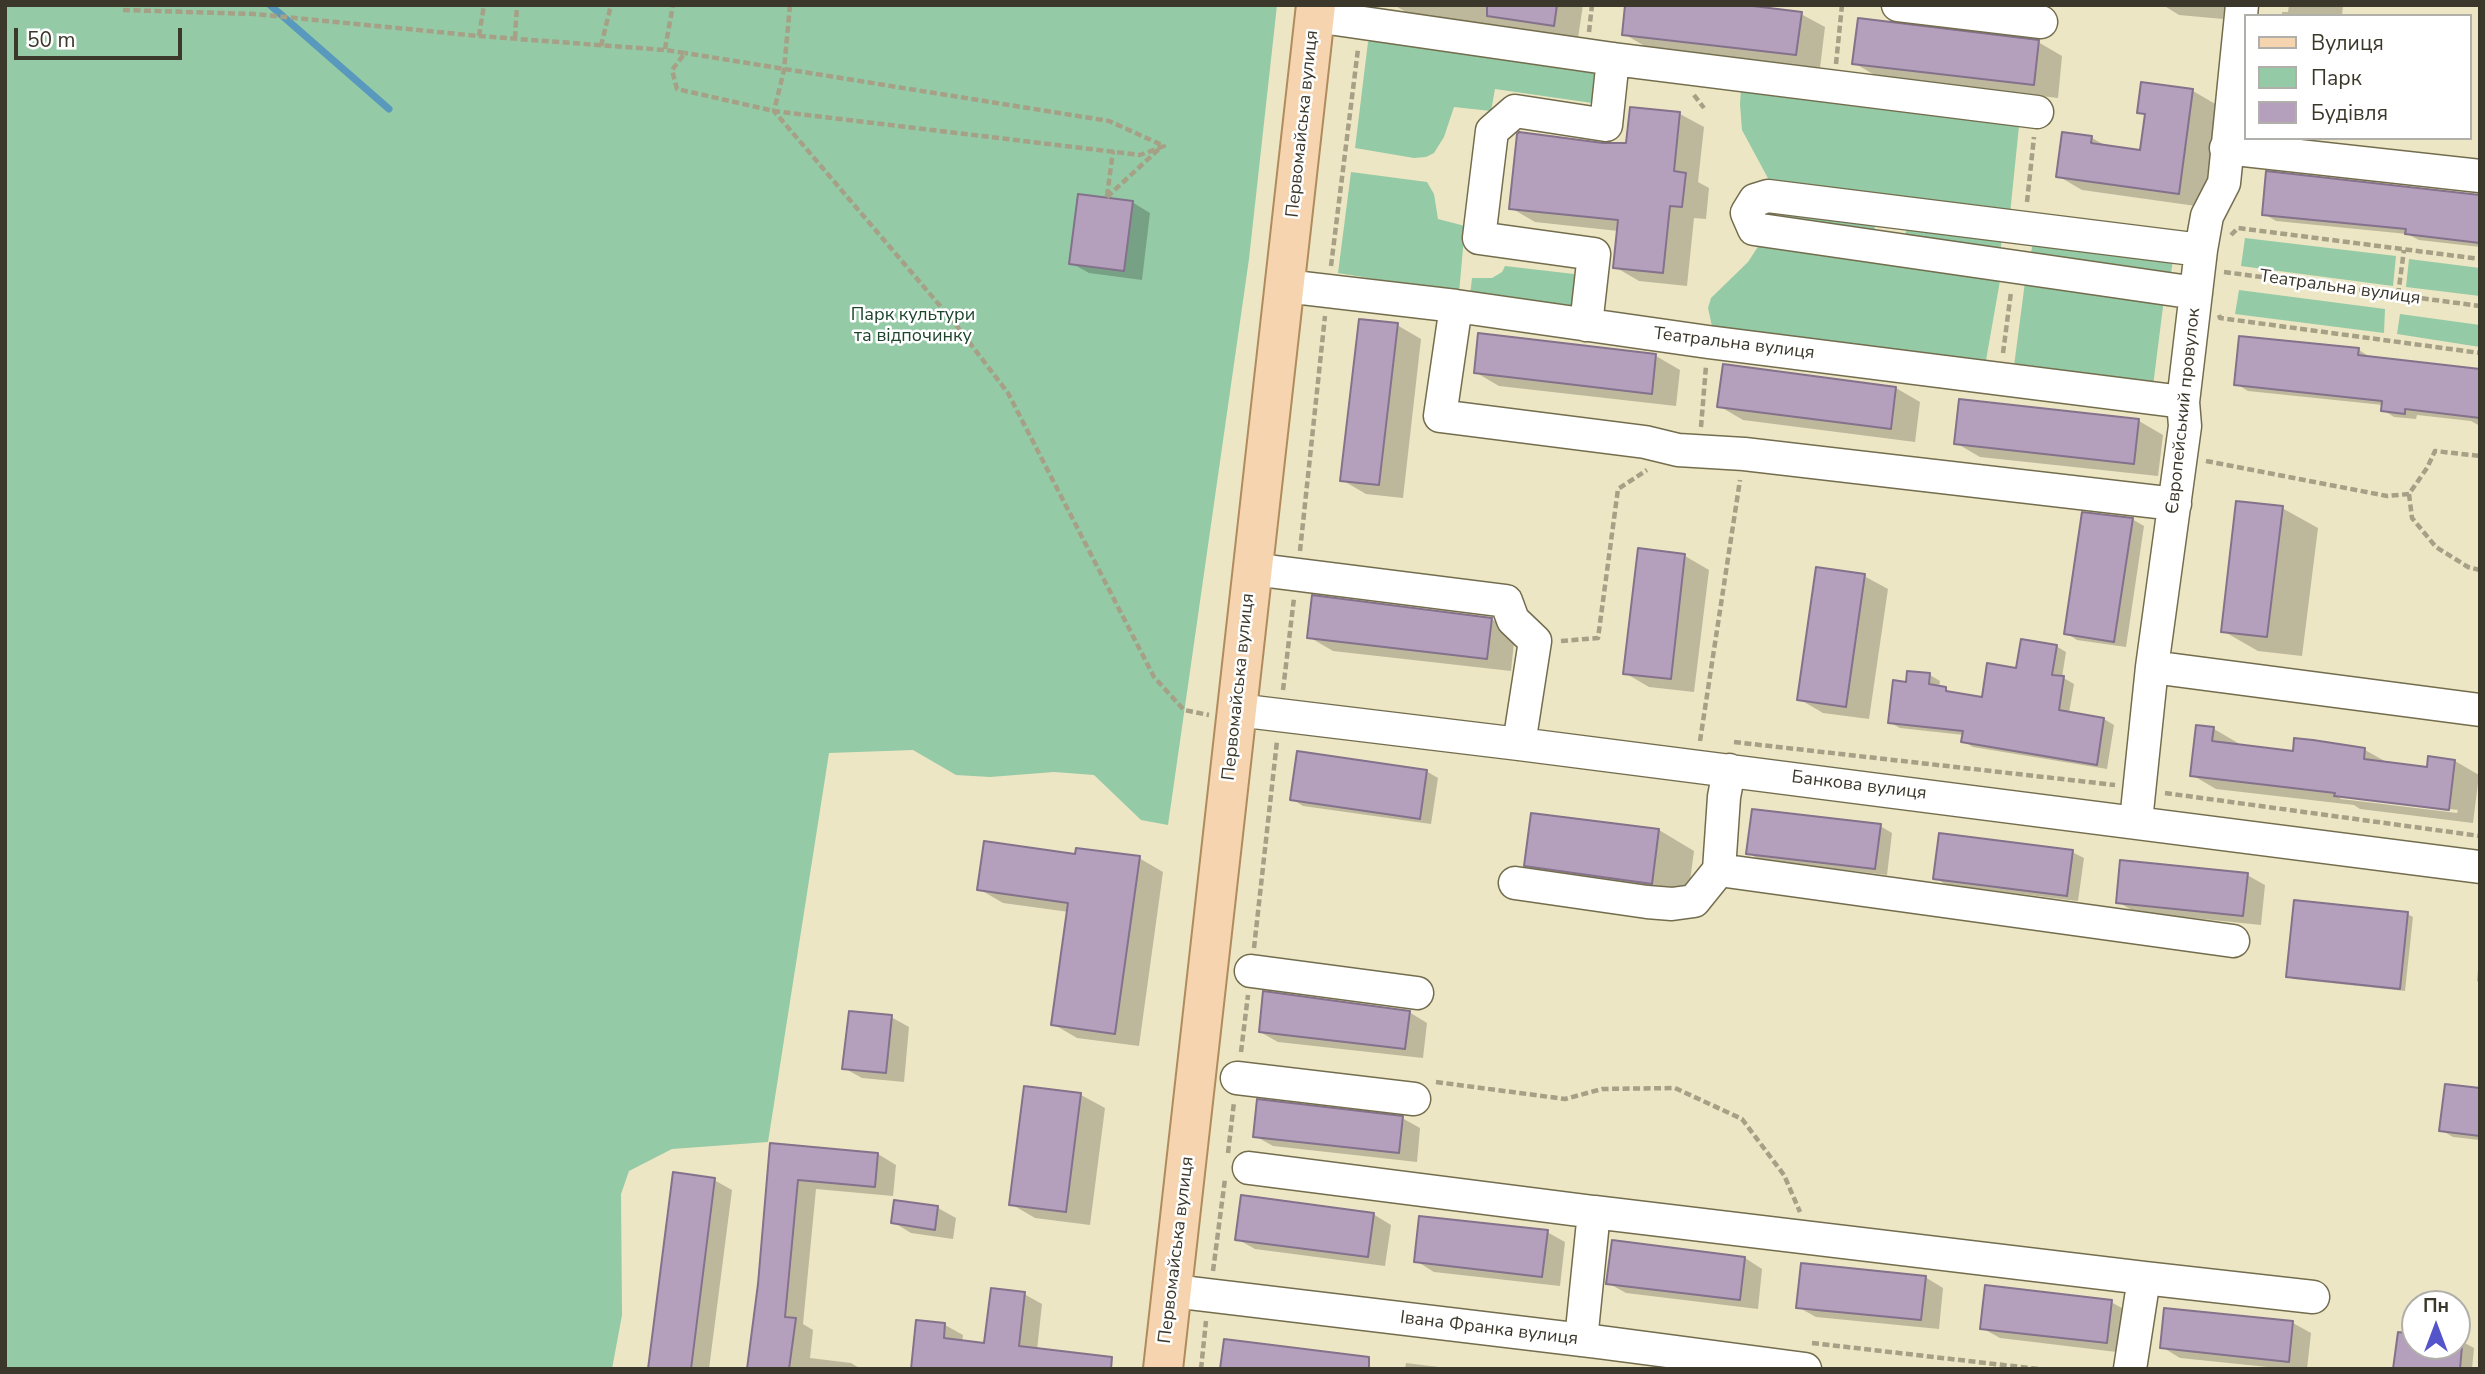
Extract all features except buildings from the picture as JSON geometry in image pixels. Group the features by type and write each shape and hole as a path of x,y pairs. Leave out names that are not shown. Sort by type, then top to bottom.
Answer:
{"main road":[{"name":"Первомайська вулиця","path":"1163,1369 1191,1294 1236,716 1315,11"}],"street":[{"path":"1898,5 2041,22"},
{"name":"Європейський провулок","path":"2136,821 2152,667 2185,426 2183,402 2199,271 2207,216 2224,183 2242,5"},
{"path":"1315,11 1361,22 1612,59 2037,112"},
{"path":"1586,325 1594,254 1479,238 1492,131 1516,111 1606,125 1612,59"},
{"path":"2226,148 2480,176"},
{"path":"1768,196 2024,228 2199,271 2015,267 1754,229 1747,213 1755,200 1768,196"},
{"name":"Театральна вулиця","path":"1285,286 2183,402"},
{"path":"1456,306 1440,416 1645,442 1678,450 1744,454 2175,504"},
{"path":"1252,569 1506,601 1513,620 1535,641 1519,744"},
{"path":"2152,667 2480,710"},
{"name":"Банкова вулиця","path":"1236,716 1287,698 1519,744 1695,747 1729,756 2136,821 2480,867"},
{"path":"1515,883 1647,902 1672,904 1695,901 1719,870 1729,756"},
{"path":"1719,870 2233,942"},
{"path":"1251,971 1417,993"},
{"path":"1237,1078 1425,1091"},
{"path":"1234,1168 2313,1297"},
{"path":"1592,1350 1594,1212"},
{"path":"2130,1369 2144,1278"},
{"name":"Івана Франка вулиця","path":"1191,1294 1592,1350 1805,1369"}],"path":[{"path":"479,36 484,5"},
{"path":"515,38 517,5"},
{"path":"601,46 611,5"},
{"path":"665,50 673,5"},
{"path":"774,111 783,70 790,5"},
{"path":"1834,85 1842,5"},
{"path":"123,10 254,15 665,50 1109,121 1163,146"},
{"path":"1201,1369 1191,1294 1234,1168 1237,1078 1287,698 1297,575 1328,290 1361,22"},
{"path":"685,53 672,70 677,89 774,111 1140,155 1163,146"},
{"path":"774,111 953,321 1008,393 1154,677 1184,710 1236,716"},
{"path":"2024,228 2037,112"},
{"path":"1113,151 1107,197 1163,146"},
{"path":"2480,259 2238,228 2199,271 2220,318 2480,354"},
{"path":"2398,295 2404,250"},
{"path":"2000,378 2015,267"},
{"name":"Театральна вулиця","path":"2199,271 2480,306"},
{"path":"1535,641 1598,638 1618,489 1700,437 1708,342"},
{"path":"2480,456 2435,451 2409,494 2412,518 2436,547 2468,567 2480,570"},
{"path":"1695,747 1744,454"},
{"path":"2181,456 2388,496 2409,494"},
{"path":"1729,756 2138,789 2480,835"},
{"path":"1425,1091 1565,1099 1602,1089 1675,1088 1742,1119 1784,1175 1811,1238"}],"green space":[{"name":"Парк культури та відпочинку","path":"5,5 1277,5 1249,259 1168,825 1141,820 1094,775 1054,772 990,777 956,775 913,750 829,753 768,1142 672,1149 629,1171 621,1194 622,1315 612,1369 5,1369"},
{"path":"1375,38 1596,69 1598,96 1592,103 1495,89 1491,111 1454,107 1444,137 1434,153 1426,157 1414,158 1355,148 1368,42"},
{"path":"1741,89 2019,126 2010,214 1770,182 1742,130"},
{"path":"1351,172 1427,182 1434,194 1438,219 1465,226 1459,293 1338,273"},
{"path":"1783,207 1876,221 1873,238 1780,225"},
{"path":"1907,226 2002,238 2000,255 1904,242"},
{"path":"2245,238 2396,256 2393,286 2241,266"},
{"path":"2033,241 2173,261 2170,279 2030,259"},
{"path":"1761,242 2001,275 1985,366 1713,331 1708,308 1711,298 1748,262"},
{"path":"2409,259 2480,268 2480,296 2406,287"},
{"path":"1505,266 1574,274 1579,283 1576,305 1571,307 1470,295 1472,278 1492,278 1502,272"},
{"path":"2025,282 2164,299 2153,386 2014,366"},
{"path":"2239,290 2385,309 2384,333 2235,314"},
{"path":"2400,314 2480,325 2480,347 2397,334"}],"waterway":[{"path":"270,5 389,109"}]}
